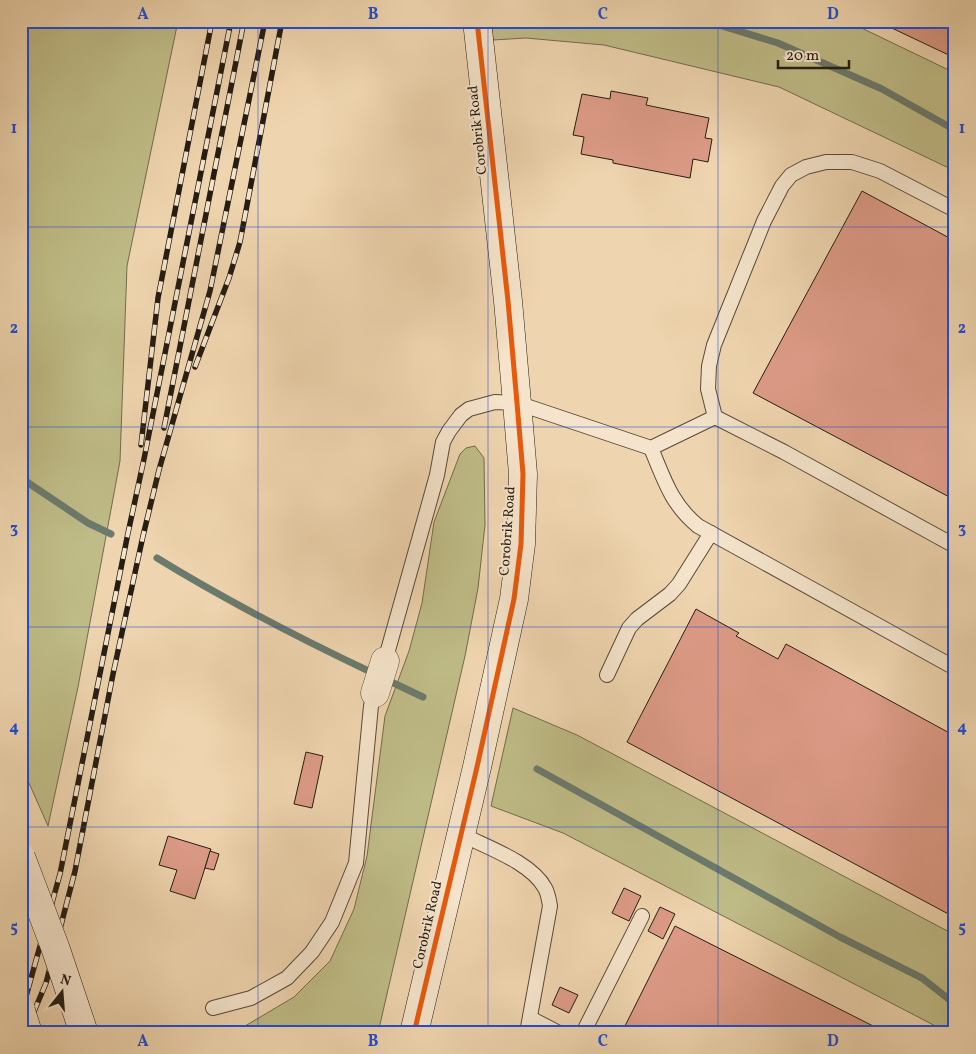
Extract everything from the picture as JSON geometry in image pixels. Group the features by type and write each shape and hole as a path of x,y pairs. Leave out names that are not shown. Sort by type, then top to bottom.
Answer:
{"street":[{"name":"Corobrik Road","path":"414,1033 514,599 521,544 523,474 507,292 477,21"},
{"path":"374,693 384,661"},
{"path":"21,857 55,947 84,1033"},
{"path":"21,1011 28,1033"}],"lane":[{"path":"955,210 880,172 852,162 826,162 806,167 791,175 782,186 764,221 714,345 709,366 708,389 715,417 955,546"},
{"path":"384,661 437,475 444,442 449,431 461,415 469,409 495,402 517,403 651,448 715,417"},
{"path":"651,448 670,494 679,508 698,526 955,668"},
{"path":"607,675 629,628 637,619 670,594 679,584 711,533"},
{"path":"213,1008 252,998 287,978 312,952 332,922 356,863 371,706 374,693"},
{"path":"461,834 517,862 534,874 546,888 550,906 527,1033"},
{"path":"583,1033 642,916"},
{"path":"530,1018 559,1033"}],"shaded area":[{"path":"21,21 178,21 127,266 120,461 78,687 48,826 21,765"},
{"path":"491,21 847,21 955,73 955,171 779,87 604,45 526,38 493,40"},
{"path":"475,446 484,458 485,525 478,588 465,656 378,1033 222,1033 240,1029 294,997 330,961 354,909 367,856 385,716 409,651 422,603 434,522 460,454 466,448"},
{"path":"513,708 577,735 955,935 955,1033 949,1033 563,833 491,806"}],"building":[{"path":"877,21 955,21 955,58"},
{"path":"611,91 648,98 646,105 709,118 705,138 712,139 708,162 693,159 690,178 613,163 613,160 581,154 584,137 573,135 582,94 610,99"},
{"path":"862,191 955,241 955,500 753,393"},
{"path":"696,609 739,633 736,636 778,659 786,644 955,736 954,917 627,742"},
{"path":"306,752 323,756 312,808 294,804"},
{"path":"168,836 211,849 195,899 170,891 177,870 159,865"},
{"path":"210,851 219,854 214,870 205,868"},
{"path":"624,888 641,896 629,921 612,913"},
{"path":"660,907 675,914 663,939 648,931"},
{"path":"675,926 887,1033 639,1033 625,1026"},
{"path":"560,987 578,995 569,1013 552,1005"}],"waterway":[{"path":"706,21 778,43 882,89 955,130"},
{"path":"21,478 88,523 111,534"},
{"path":"157,558 264,619 375,674"},
{"path":"385,679 423,697"},
{"path":"537,769 840,937 922,978 955,1004"}],"railway":[{"path":"141,445 158,298 212,21"},
{"path":"21,1009 60,874 231,21"},
{"path":"164,428 244,21"},
{"path":"25,1033 46,983 75,871 113,674 143,536 159,470 210,291 265,21"},
{"path":"195,367 229,278 240,242 282,21"}],"cycle path":[{"path":"414,1033 477,767 514,599 521,544 523,474 508,301 477,21"}]}
